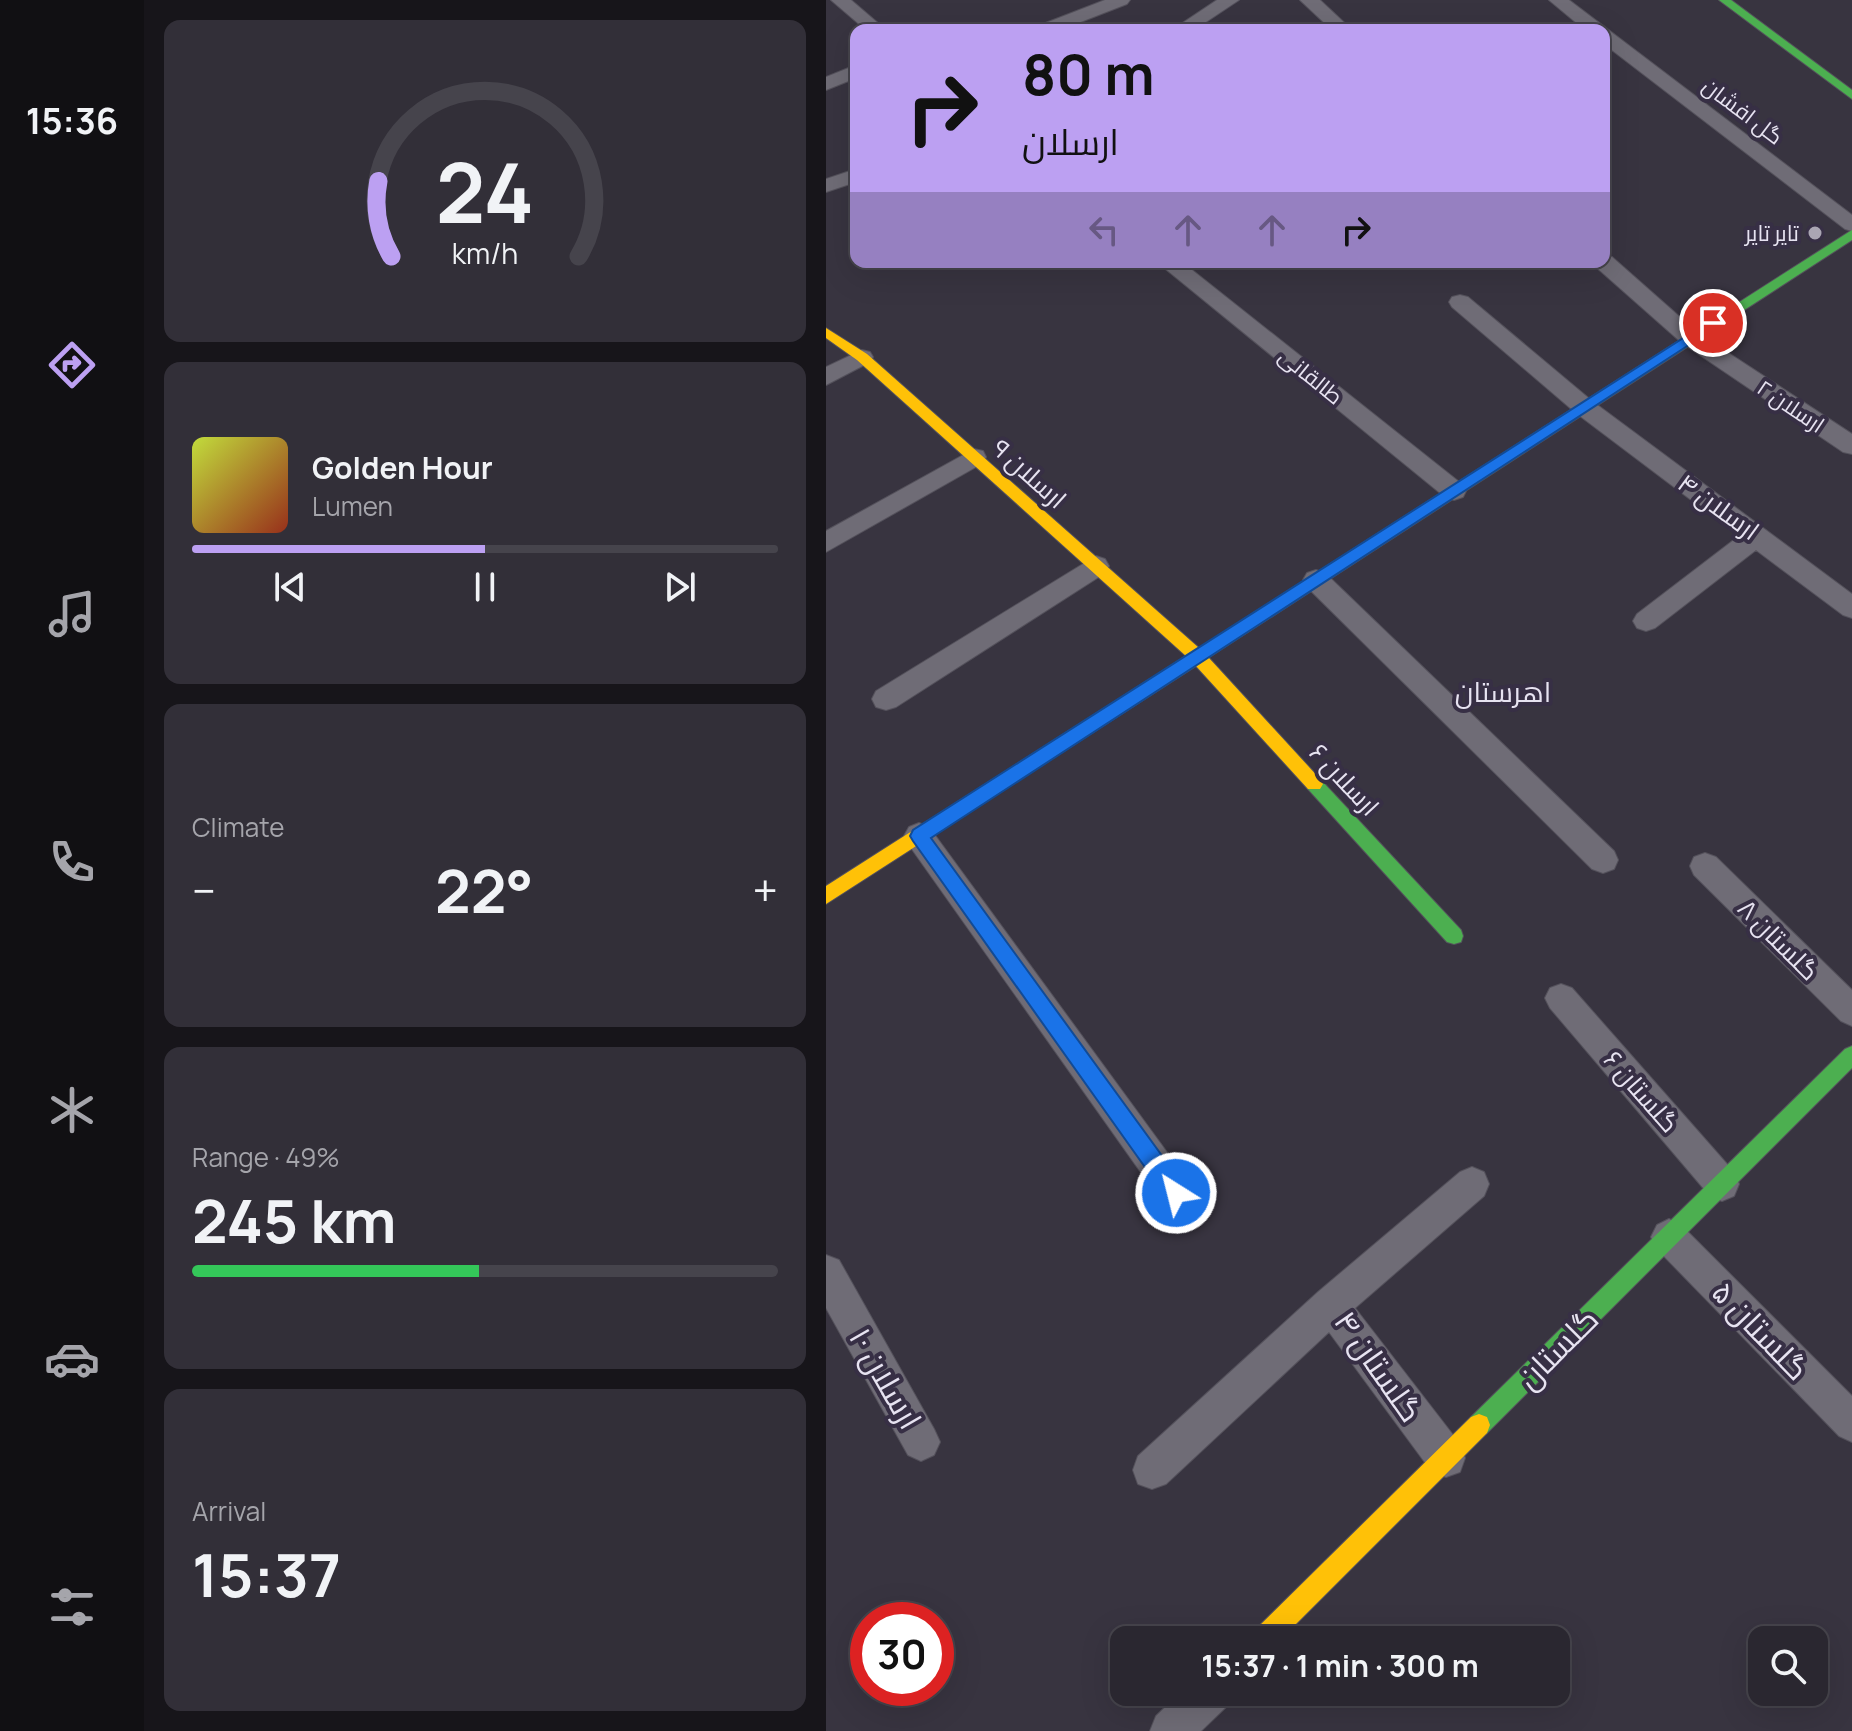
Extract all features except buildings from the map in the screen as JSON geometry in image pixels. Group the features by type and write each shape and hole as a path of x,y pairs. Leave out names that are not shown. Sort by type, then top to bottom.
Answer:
{"street":[{"path":"840,0 870,24"},
{"path":"1059,24 1121,0"},
{"path":"1191,24 1230,0"},
{"path":"1309,0 1336,24"},
{"path":"1558,0 1589,24"},
{"path":"1724,0 1852,96"},
{"name":"گل افشان","path":"1610,40 1852,225"},
{"path":"826,84 850,74"},
{"path":"826,186 850,177"},
{"path":"826,896 1852,234"},
{"name":"ارسلان ۲","path":"1610,267 1690,338 1852,446"},
{"name":"طالقانی","path":"1175,268 1454,491"},
{"name":"ارسلان ۴","path":"1460,302 1584,407 1852,608"},
{"name":"ارسلان ۹","path":"826,332 862,357 1197,656"},
{"path":"826,377 862,357"},
{"path":"826,543 974,457"},
{"path":"1646,621 1758,535"},
{"path":"886,699 1096,566"},
{"path":"1316,580 1603,860"},
{"name":"ارسلان ۶","path":"1197,656 1454,936"},
{"path":"919,836 1176,1193"},
{"name":"گلستان ۸","path":"1705,866 1852,1011"},
{"name":"گلستان ۶","path":"1561,998 1722,1184"},
{"name":"گلستان","path":"1277,1626 1722,1184 1848,1067"},
{"name":"گلستان ۴","path":"1446,1458 1331,1305 1472,1184"},
{"name":"گلستان ۵","path":"1669,1237 1852,1423"},
{"name":"ارسلان ۱۰","path":"826,1273 921,1442"},
{"path":"1152,1470 1331,1305"},
{"path":"1171,1731 1197,1706"}],"traffic: fast":[{"path":"1724,0 1852,96"},
{"path":"1205,652 1852,234"},
{"path":"1314,784 1454,936"},
{"path":"1479,1425 1852,1055"}],"traffic: slow":[{"path":"826,332 862,357 1197,656 1314,784"},
{"path":"826,896 1205,652"},
{"path":"1277,1626 1479,1425"}],"place":[{"name":"تایر تایر","path":"1815,233"}],"district":[{"name":"اهرستان","path":"1503,691"}],"route":[{"path":"1176,1193 919,836 1713,323"}]}
